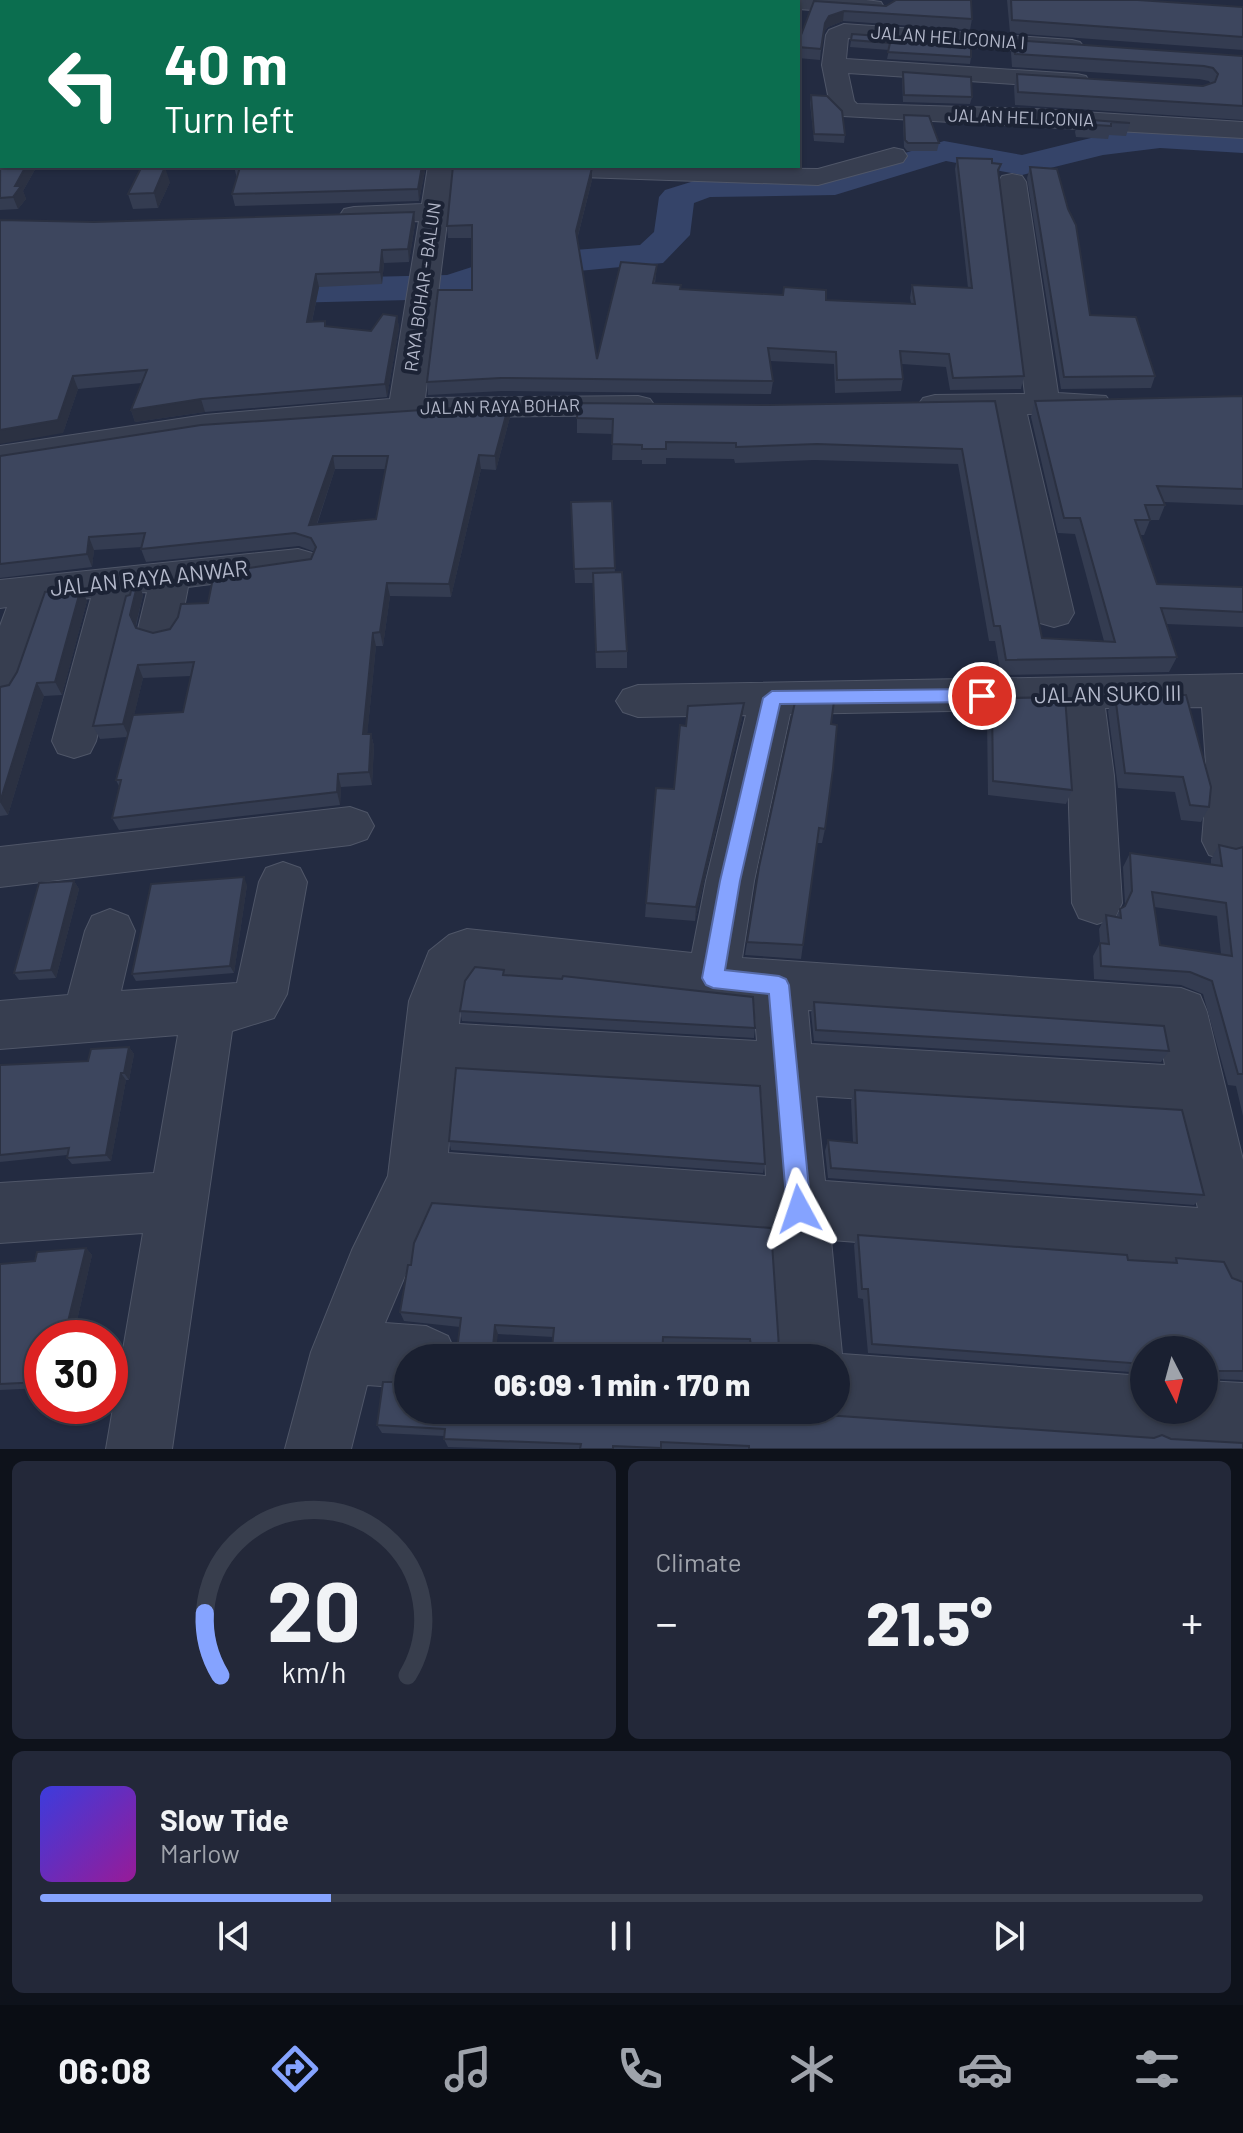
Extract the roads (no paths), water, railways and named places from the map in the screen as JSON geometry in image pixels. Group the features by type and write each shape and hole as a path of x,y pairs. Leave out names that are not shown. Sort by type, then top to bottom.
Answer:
{"street":[{"path":"800,2 893,8"},
{"name":"JALAN HELICONIA I","path":"834,65 837,35 844,31 1100,49"},
{"path":"834,65 1104,83"},
{"name":"JALAN HELICONIA","path":"834,65 842,105 852,111 981,114 1243,130"},
{"path":"1201,102 1205,127"},
{"path":"552,168 818,177 894,156"},
{"name":"RAYA BOHAR - BALUN","path":"406,409 441,168"},
{"path":"1012,182 1043,405"},
{"path":"320,216 432,212"},
{"path":"903,406 1120,403"},
{"name":"JALAN RAYA BOHAR","path":"0,457 205,425 406,409 502,404 673,406"},
{"path":"1008,405 1054,613"},
{"name":"JALAN RAYA ANWAR","path":"16,592 298,562"},
{"path":"159,629 171,575"},
{"path":"74,741 115,581"},
{"path":"0,684 16,592"},
{"path":"1226,841 1230,779 1223,702 1236,691"},
{"name":"JALAN SUKO III","path":"638,701 1236,691"},
{"path":"1082,695 1091,776 1097,903"},
{"path":"713,978 730,881 772,698"},
{"path":"0,867 350,826"},
{"path":"0,1025 242,1006 255,1001 261,994 283,882"},
{"path":"88,1018 110,931"},
{"path":"318,1449 343,1352 374,1272 417,1180 435,1001 447,967 467,951 779,985 1181,1012 1199,1093 1241,1248 799,1209 417,1180"},
{"path":"779,985 810,1344"},
{"path":"139,1449 209,1008"},
{"path":"430,1047 1199,1093"},
{"path":"0,1213 177,1201"},
{"path":"343,1352 394,1356"},
{"path":"850,1387 1130,1408"},
{"path":"1218,1414 1243,1416"}],"waterway":[{"path":"241,292 451,287 509,266 650,255 672,235 677,197 707,187 835,185 944,151 1022,165 1103,145 1160,138 1243,143"}]}
